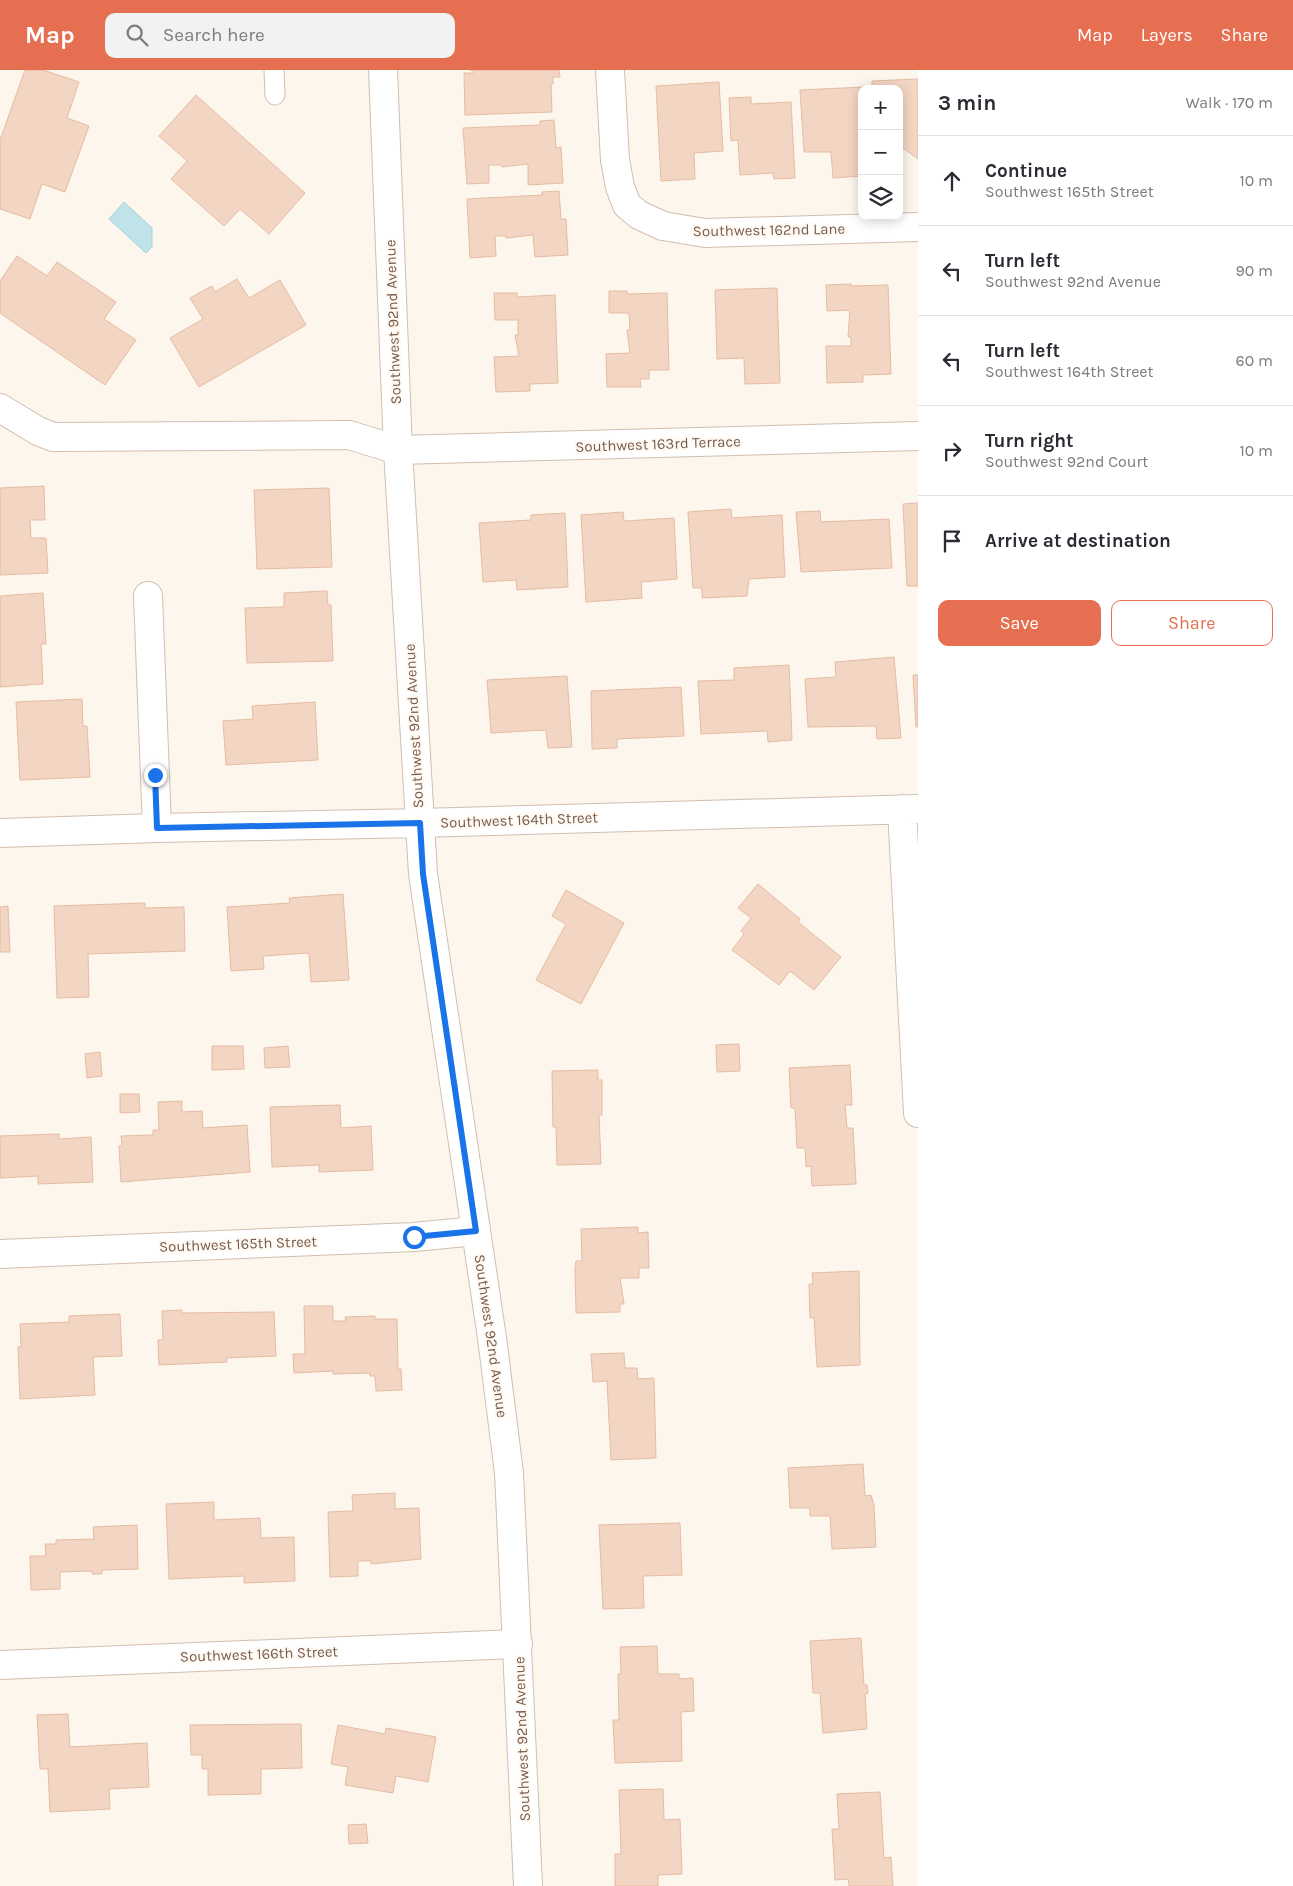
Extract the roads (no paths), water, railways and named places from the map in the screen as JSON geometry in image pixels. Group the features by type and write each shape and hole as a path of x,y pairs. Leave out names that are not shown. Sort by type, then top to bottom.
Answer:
{"street":[{"name":"Southwest 92nd Avenue","path":"383,70 398,450 423,874 476,1231 509,1473 528,1886"},
{"name":"Southwest 162nd Lane","path":"610,70 615,160 620,187 628,205 639,215 663,226 705,233 918,227"},
{"name":"Southwest 163rd Terrace","path":"0,408 38,432 52,437 349,435 398,450 918,436"},
{"path":"148,596 157,828"},
{"name":"Southwest 164th Street","path":"0,834 157,828 420,823 910,809"},
{"path":"910,809 918,1113"},
{"name":"Southwest 165th Street","path":"0,1254 414,1237 476,1231"},
{"name":"Southwest 166th Street","path":"0,1665 518,1644"}],"lane":[{"path":"274,70 275,95"}],"water":[{"path":"124,202 152,228 152,247 146,253 109,219"}]}
